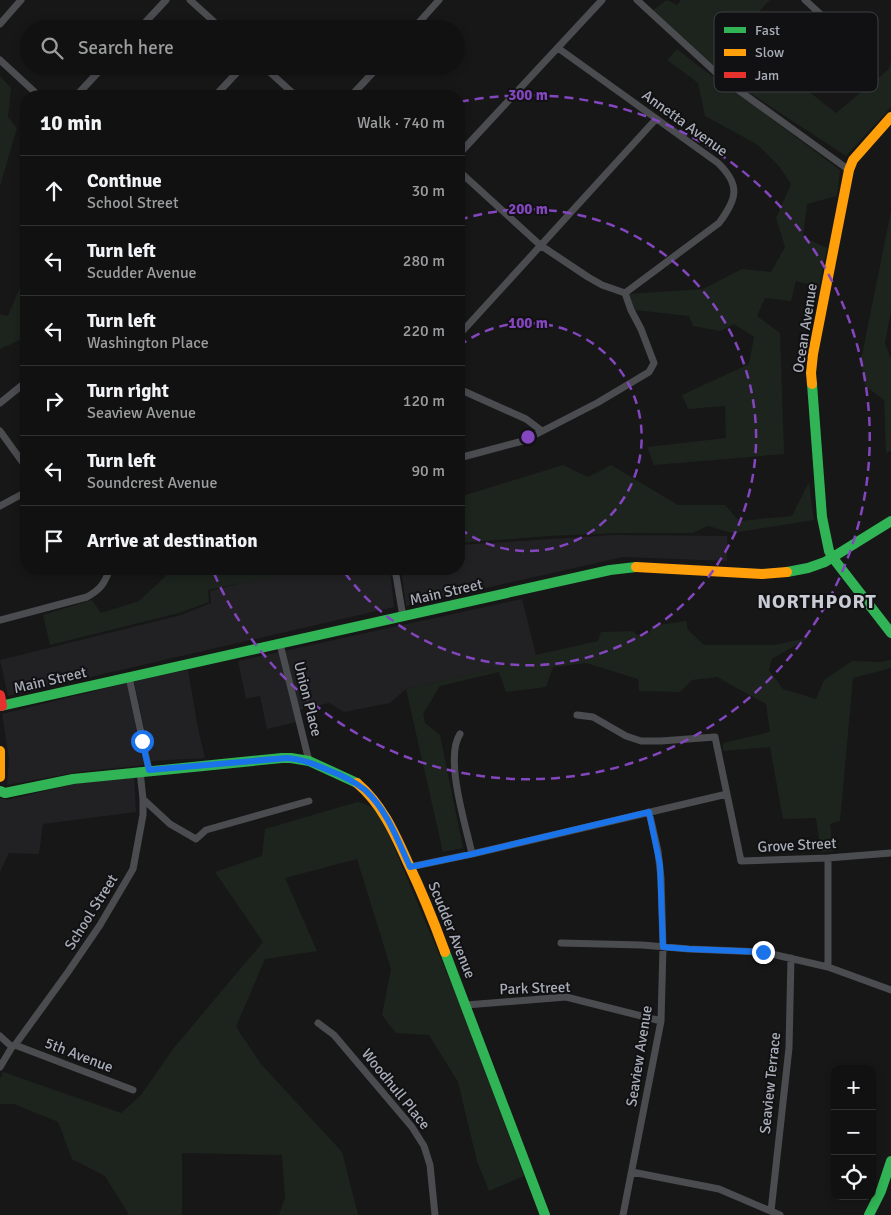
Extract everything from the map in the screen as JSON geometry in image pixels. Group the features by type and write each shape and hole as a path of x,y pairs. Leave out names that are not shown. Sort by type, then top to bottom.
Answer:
{"main road":[{"name":"Ocean Avenue","path":"833,558 829,551 822,517 811,374 813,354 852,160 891,117"},
{"name":"Main Street","path":"1,706 624,568 639,567 762,574 808,568 833,558 891,521"},
{"path":"833,558 891,632"},
{"path":"0,695 1,706"},
{"path":"0,750 0,777"},
{"name":"Scudder Avenue","path":"0,791 5,793 72,779 272,758 291,758 309,762 345,777 365,790 388,820 428,906 545,1215"},
{"path":"869,1215 881,1191 891,1161"}],"street":[{"path":"0,24 21,0"},
{"path":"147,20 166,0"},
{"path":"190,0 212,20"},
{"path":"421,20 439,0"},
{"path":"465,148 602,0"},
{"path":"638,0 714,70"},
{"path":"805,0 818,12"},
{"name":"Annetta Avenue","path":"558,48 718,163 726,171 732,182 734,195 729,210 719,223 624,294"},
{"path":"0,60 33,90"},
{"path":"82,90 96,75"},
{"path":"221,90 235,75"},
{"path":"273,75 289,90"},
{"path":"357,90 371,75"},
{"path":"742,92 849,170"},
{"path":"465,328 656,119"},
{"path":"465,176 540,245 588,277 624,294 641,329 654,363 649,372 597,403 523,441 465,456"},
{"path":"0,403 20,387"},
{"path":"465,392 526,419 542,431"},
{"path":"0,431 20,459"},
{"path":"0,506 20,495"},
{"path":"0,620 87,597 97,592 108,575"},
{"path":"396,575 403,617"},
{"name":"Union Place","path":"280,644 309,762"},
{"name":"School Street","path":"0,1067 74,964 100,925 133,869 143,814 144,771 129,677"},
{"name":"Grove Street","path":"577,715 593,717 626,736 641,741 715,737 741,861 828,858 891,852"},
{"path":"460,734 454,747 456,784 472,854"},
{"path":"410,867 727,794"},
{"path":"143,799 170,824 196,839 206,830 309,801"},
{"name":"Seaview Avenue","path":"623,1215 661,1021 663,947 660,865 649,812"},
{"path":"828,858 828,967"},
{"path":"561,943 763,952 828,967 891,990"},
{"name":"Seaview Terrace","path":"771,1212 789,1048 791,958"},
{"name":"Park Street","path":"466,1005 566,997 661,1021"},
{"name":"Woodhull Place","path":"318,1023 334,1035 412,1126 424,1146 430,1165 435,1215"},
{"name":"5th Avenue","path":"0,1036 14,1046 133,1090"},
{"path":"632,1172 719,1189 780,1215"}],"shaded area":[{"path":"667,0 677,5 681,0 770,0 758,12 714,12 714,67 653,10"},
{"path":"677,49 714,77 714,92 735,92 840,170 837,196 807,204 803,237 827,248 819,287 796,281 791,301 765,298 757,316 780,333 784,454 654,465 647,447 726,438 725,406 688,409 682,395 749,364 754,337 734,324 720,331 693,326 689,316 635,310 629,294 703,289 742,269 771,272 785,247 776,218 791,184 779,166 758,145 705,116 698,83 667,60"},
{"path":"891,60 891,107 846,156 748,92 809,92 836,113 861,92 878,92 878,78 889,69"},
{"path":"0,76 11,88 8,117 17,128 0,186"},
{"path":"891,211 891,311 885,343 891,359 891,451 886,453 884,400 865,386 861,360"},
{"path":"20,287 20,340 0,349 0,314 8,316"},
{"path":"563,465 588,477 611,465 678,505 725,505 739,521 792,516 809,482 814,520 732,533 708,526 693,533 616,533 465,543 465,495"},
{"path":"613,535 727,536 727,561 623,557 406,606 402,575 465,575 465,545"},
{"path":"167,575 278,575 208,590 209,602 179,613 50,645 43,615 92,600 101,613 139,601"},
{"path":"274,575 391,575 394,607 8,696 0,660 181,615 211,603 210,591"},
{"path":"522,599 536,655 523,662 406,689 390,703 344,712 329,703 299,710 301,721 267,729 260,696 246,699 238,661"},
{"path":"686,621 688,630 704,645 775,645 810,637 772,659 769,670 783,689 816,699 824,680 852,661 881,662 891,660 891,668 853,678 840,821 830,824 833,851 821,852 816,818 783,819 770,747 723,751 723,743 770,732 766,704 717,677 692,680 680,692 639,691 638,679 586,663 553,667 546,687 506,692 499,672 440,686 423,714 425,723 440,735 463,848 443,852 406,689 522,662 536,655 598,641 601,632 633,631 637,635 649,634 652,626"},
{"path":"188,670 205,758 151,761 134,681"},
{"path":"127,683 144,765 78,772 7,785 9,758 2,714"},
{"path":"134,777 136,812 43,824 39,854 9,853 0,872 0,798 7,800 74,784"},
{"path":"357,802 373,809 384,823 461,1007 524,1176 489,1191 477,1161 458,1082 429,1035 396,1033 382,1015 391,969 357,859 285,878 317,951 265,959 236,1027 261,1064 342,1152 358,1215 279,1215 285,1198 282,1155 182,1153 182,1215 129,1215 105,1176 72,1159 58,1122 14,1104 0,1104 0,1079 3,1072 121,1113 141,1095 173,1049 263,942 215,872 262,856 265,829"}],"traffic: fast":[{"path":"812,384 822,517 829,551 891,633"},
{"path":"787,572 825,562 891,521"},
{"path":"0,706 610,570 636,567"},
{"path":"0,791 5,793 73,779 282,758 309,761 357,783"},
{"path":"445,952 545,1215"},
{"path":"869,1215 881,1191 891,1161"}],"traffic: slow":[{"path":"812,384 813,354 849,170 853,160 891,117"},
{"path":"636,567 762,574 787,572"},
{"path":"0,751 0,777"},
{"path":"357,783 374,800 393,830 423,896 445,952"}],"traffic: jam":[{"path":"0,695 2,706"}],"district":[{"name":"NORTHPORT","path":"817,601"}],"route":[{"path":"142,741 149,770 287,758 309,762 345,777 355,782 371,796 388,820 410,867 649,812 660,865 663,947 763,952"}]}
